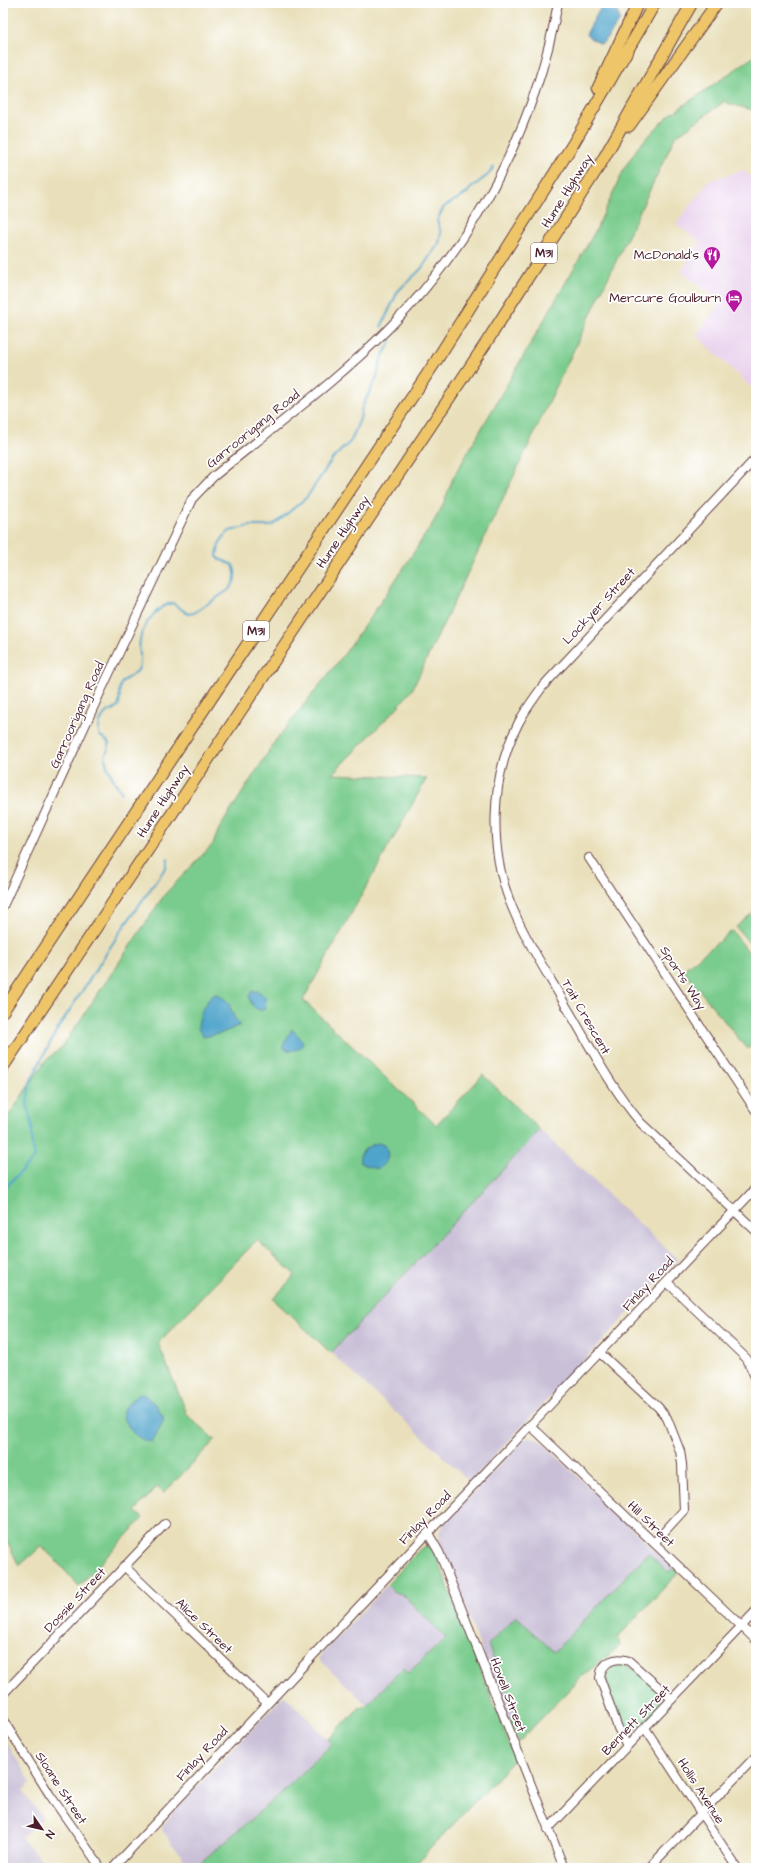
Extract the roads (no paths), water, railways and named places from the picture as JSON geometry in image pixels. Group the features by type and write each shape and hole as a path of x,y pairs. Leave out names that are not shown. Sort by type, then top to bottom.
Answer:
{"highway":[{"path":"573,144 638,3"},
{"name":"Hume Highway","path":"3,1011 436,361 573,144 655,3"},
{"name":"Hume Highway","path":"3,1067 486,343 601,163 692,3"},
{"path":"601,163 717,3"}],"street":[{"name":"Garroorigang Road","path":"3,906 99,695 192,499 213,477 370,347 406,311 442,267 481,210 515,143 541,73 558,3"},
{"name":"Lockyer Street","path":"497,794 503,766 518,724 543,686 756,458"},
{"name":"Tait Crescent","path":"497,794 496,820 501,872 514,914 530,945 626,1106 658,1140 756,1231"},
{"name":"Sports Way","path":"589,858 756,1111"},
{"name":"Finlay Road","path":"113,1868 267,1703 756,1188"},
{"path":"667,1282 743,1355 751,1366 756,1379"},
{"path":"600,1353 663,1413 680,1451 684,1510 654,1543"},
{"name":"Hill Street","path":"530,1425 756,1640"},
{"name":"Dossie Street","path":"3,1694 165,1524"},
{"name":"Hovell Street","path":"428,1533 439,1552 564,1868"},
{"name":"Alice Street","path":"124,1566 267,1703"},
{"name":"Bennett Street","path":"548,1829 756,1611"},
{"path":"627,1746 618,1728 600,1678 601,1671 606,1664 621,1658 629,1661 672,1700"},
{"name":"Sloane Street","path":"3,1720 50,1795 101,1868"},
{"name":"Hollis Avenue","path":"645,1728 737,1868"},
{"path":"649,1868 756,1756"}],"water":[{"path":"602,5 609,6 614,10 618,14 620,20 606,40 601,44 588,37 586,34"},
{"path":"252,991 258,991 265,997 266,1006 263,1010 255,1008 252,1004 249,997"},
{"path":"216,994 224,998 240,1025 222,1033 204,1037 198,1029 199,1019 205,1004 212,996"},
{"path":"292,1029 302,1040 303,1044 299,1049 290,1051 284,1048 283,1045"},
{"path":"378,1143 384,1145 386,1148 388,1156 386,1162 376,1169 360,1163 360,1156 362,1152 371,1145"},
{"path":"142,1393 156,1405 163,1417 163,1422 152,1442 141,1439 133,1433 124,1421 124,1408 137,1394"}],"waterway":[{"path":"381,327 398,291 421,269 439,243 441,233 437,220 444,207 467,193 488,175 494,167"},
{"path":"122,793 111,776 105,761 109,744 107,740 100,736 99,726 105,714 118,707 120,701 119,692 123,681 135,673 139,668 139,647 144,628 156,612 167,605 173,603 188,614 194,613 230,589 235,580 235,571 233,565 219,559 217,556 219,544 225,535 230,531 249,526 270,526 276,523 307,497 333,458 351,441 360,419 362,407 377,377 381,359 391,341 391,337"},
{"path":"3,1190 35,1157 32,1145 32,1126 27,1104 30,1082 57,1030 120,932 166,867 168,859"}],"place":[{"name":"McDonald's","path":"712,270"},
{"name":"Mercure Goulburn","path":"734,313"}]}
